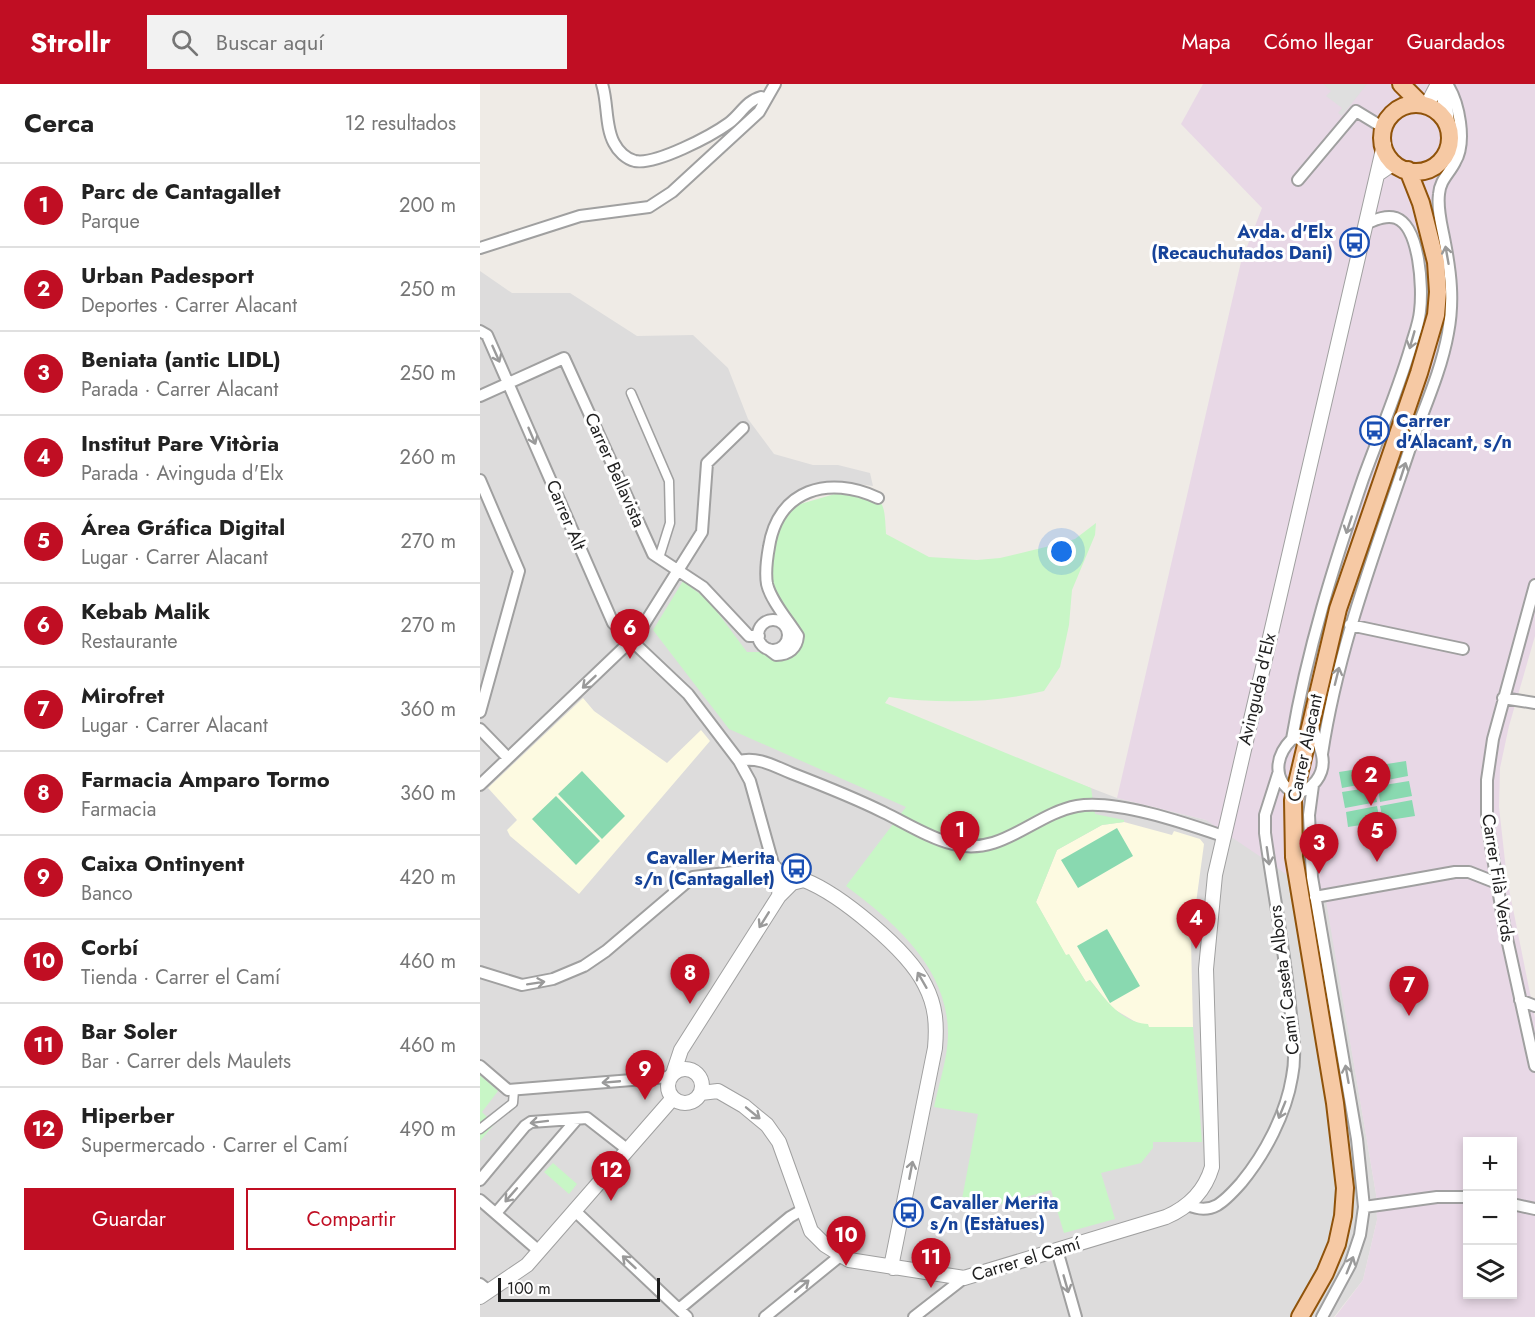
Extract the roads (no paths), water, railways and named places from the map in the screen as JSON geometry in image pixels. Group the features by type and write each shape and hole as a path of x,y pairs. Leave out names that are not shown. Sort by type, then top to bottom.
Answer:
{"main road":[{"path":"1394,84 1394,113 1384,137 1401,166 1428,169 1445,156 1450,135 1448,124 1439,113 1424,105 1401,84"},
{"path":"1394,113 1409,105 1424,105"},
{"name":"Carrer Alacant","path":"1300,1317 1325,1273 1337,1244 1343,1216 1345,1188 1335,1103 1294,857 1291,815 1300,789 1305,739 1346,581 1428,344 1438,292 1436,262 1421,203 1401,166"},
{"name":"Carrer Alacant","path":"1421,203 1428,169"}],"street":[{"path":"602,84 614,144 625,156 638,161 662,155 698,141 731,121 748,102 761,97 766,99"},
{"path":"480,248 580,216 649,207 681,184 759,112 775,84"},
{"path":"1424,105 1438,84"},
{"path":"1445,84 1448,124"},
{"name":"Carrer Alacant","path":"1322,1317 1338,1291 1353,1258 1364,1207 1357,1139 1315,897 1308,832 1309,800 1300,789 1322,769 1329,709 1350,625 1445,348 1451,313 1452,282 1438,214 1439,194 1441,182 1456,162 1460,148 1460,133 1453,93 1445,84"},
{"path":"1298,180 1356,111 1384,137"},
{"name":"Avinguda d'Elx","path":"1188,1205 1204,1186 1212,1167 1206,969 1212,896 1223,836 1378,174 1379,156 1384,137"},
{"path":"1378,174 1401,166"},
{"name":"Carrer Alacant","path":"1305,739 1299,698 1328,585 1407,359 1420,310 1420,283 1410,231 1402,221 1394,218 1382,218 1365,224"},
{"path":"1420,310 1438,292"},
{"name":"Carrer Alacant","path":"1438,292 1451,313"},
{"name":"Carrer Alt","path":"480,331 487,335 509,383 613,623 688,694 739,761 750,781 774,867"},
{"name":"Carrer Bellavista","path":"509,383 564,358 653,554 703,587 749,636 759,636"},
{"path":"480,396 509,383"},
{"path":"631,393 669,481 670,523 659,558"},
{"path":"480,785 631,641 702,532 707,463 743,428"},
{"path":"480,480 519,571 480,712"},
{"path":"768,649 777,650 784,645 788,636 785,627 777,621 767,622 760,629 759,636 768,649 776,655 787,653 795,646 798,636 768,584 767,559 777,518 789,503 835,485 864,491 878,498"},
{"name":"Carrer Filà Verds","path":"1535,585 1503,698 1487,780 1487,821 1497,883 1535,1066"},
{"path":"1350,625 1463,649"},
{"path":"1503,698 1535,703"},
{"path":"480,729 508,758"},
{"path":"1305,739 1322,754"},
{"name":"Camí Caseta Albors","path":"1188,1205 1199,1210 1210,1209 1233,1192 1278,1120 1292,1077 1294,1048 1287,982 1265,833 1265,815 1278,774 1282,751 1305,739"},
{"path":"739,761 755,759 830,788 936,838 970,848 988,845 1013,836 1075,806 1098,804 1180,822 1223,836"},
{"path":"1278,774 1300,789"},
{"path":"774,867 780,884 779,896"},
{"path":"480,972 522,985 552,979 584,966 606,951 693,876 762,871 774,867 804,879 856,912 901,953 925,984 935,1010 935,1048 892,1262 893,1268"},
{"path":"1315,897 1455,872 1469,872 1497,883"},
{"path":"480,1066 503,1087 514,1090 672,1074 683,1068 696,1072 702,1081 701,1093 695,1100 687,1103 673,1098 668,1088 672,1074 681,1050 779,896 792,883 804,879"},
{"path":"1520,1000 1535,1006"},
{"path":"480,1129 513,1103 514,1090"},
{"name":"Carrer el Camí","path":"701,1093 718,1091 744,1106 767,1125 779,1142 802,1210 816,1238 840,1256 893,1268 964,1278 1167,1217 1188,1205"},
{"path":"483,1291 512,1278 539,1251 673,1098"},
{"path":"480,1180 525,1125 531,1122 587,1118 595,1121 628,1150"},
{"path":"496,1213 577,1119"},
{"path":"1364,1207 1437,1197 1463,1197"},
{"path":"480,1200 539,1251"},
{"path":"1517,1205 1535,1209"},
{"path":"575,1211 683,1313 790,1217 802,1210"},
{"path":"1057,1250 1076,1317"},
{"path":"765,1317 840,1256"},
{"path":"914,1317 964,1278"}],"place":[{"name":"Avda. d'Elx (Recauchutados Dani)","path":"1354,242"},
{"name":"Carrer d'Alacant, s/n","path":"1375,431"},
{"name":"Kebab Malik","path":"630,659"},
{"name":"Urban Padesport","path":"1371,806"},
{"name":"Parc de Cantagallet","path":"960,861"},
{"name":"Área Gráfica Digital","path":"1377,862"},
{"name":"Cavaller Merita s/n (Cantagallet)","path":"796,868"},
{"name":"Beniata (antic LIDL)","path":"1319,874"},
{"name":"Institut Pare Vitòria","path":"1196,949"},
{"name":"Farmacia Amparo Tormo","path":"690,1004"},
{"name":"Mirofret","path":"1409,1016"},
{"name":"Caixa Ontinyent","path":"645,1100"},
{"name":"Hiperber","path":"611,1201"},
{"name":"Cavaller Merita s/n (Estàtues)","path":"909,1213"},
{"name":"Corbí","path":"846,1266"},
{"name":"Bar Soler","path":"931,1288"}]}
